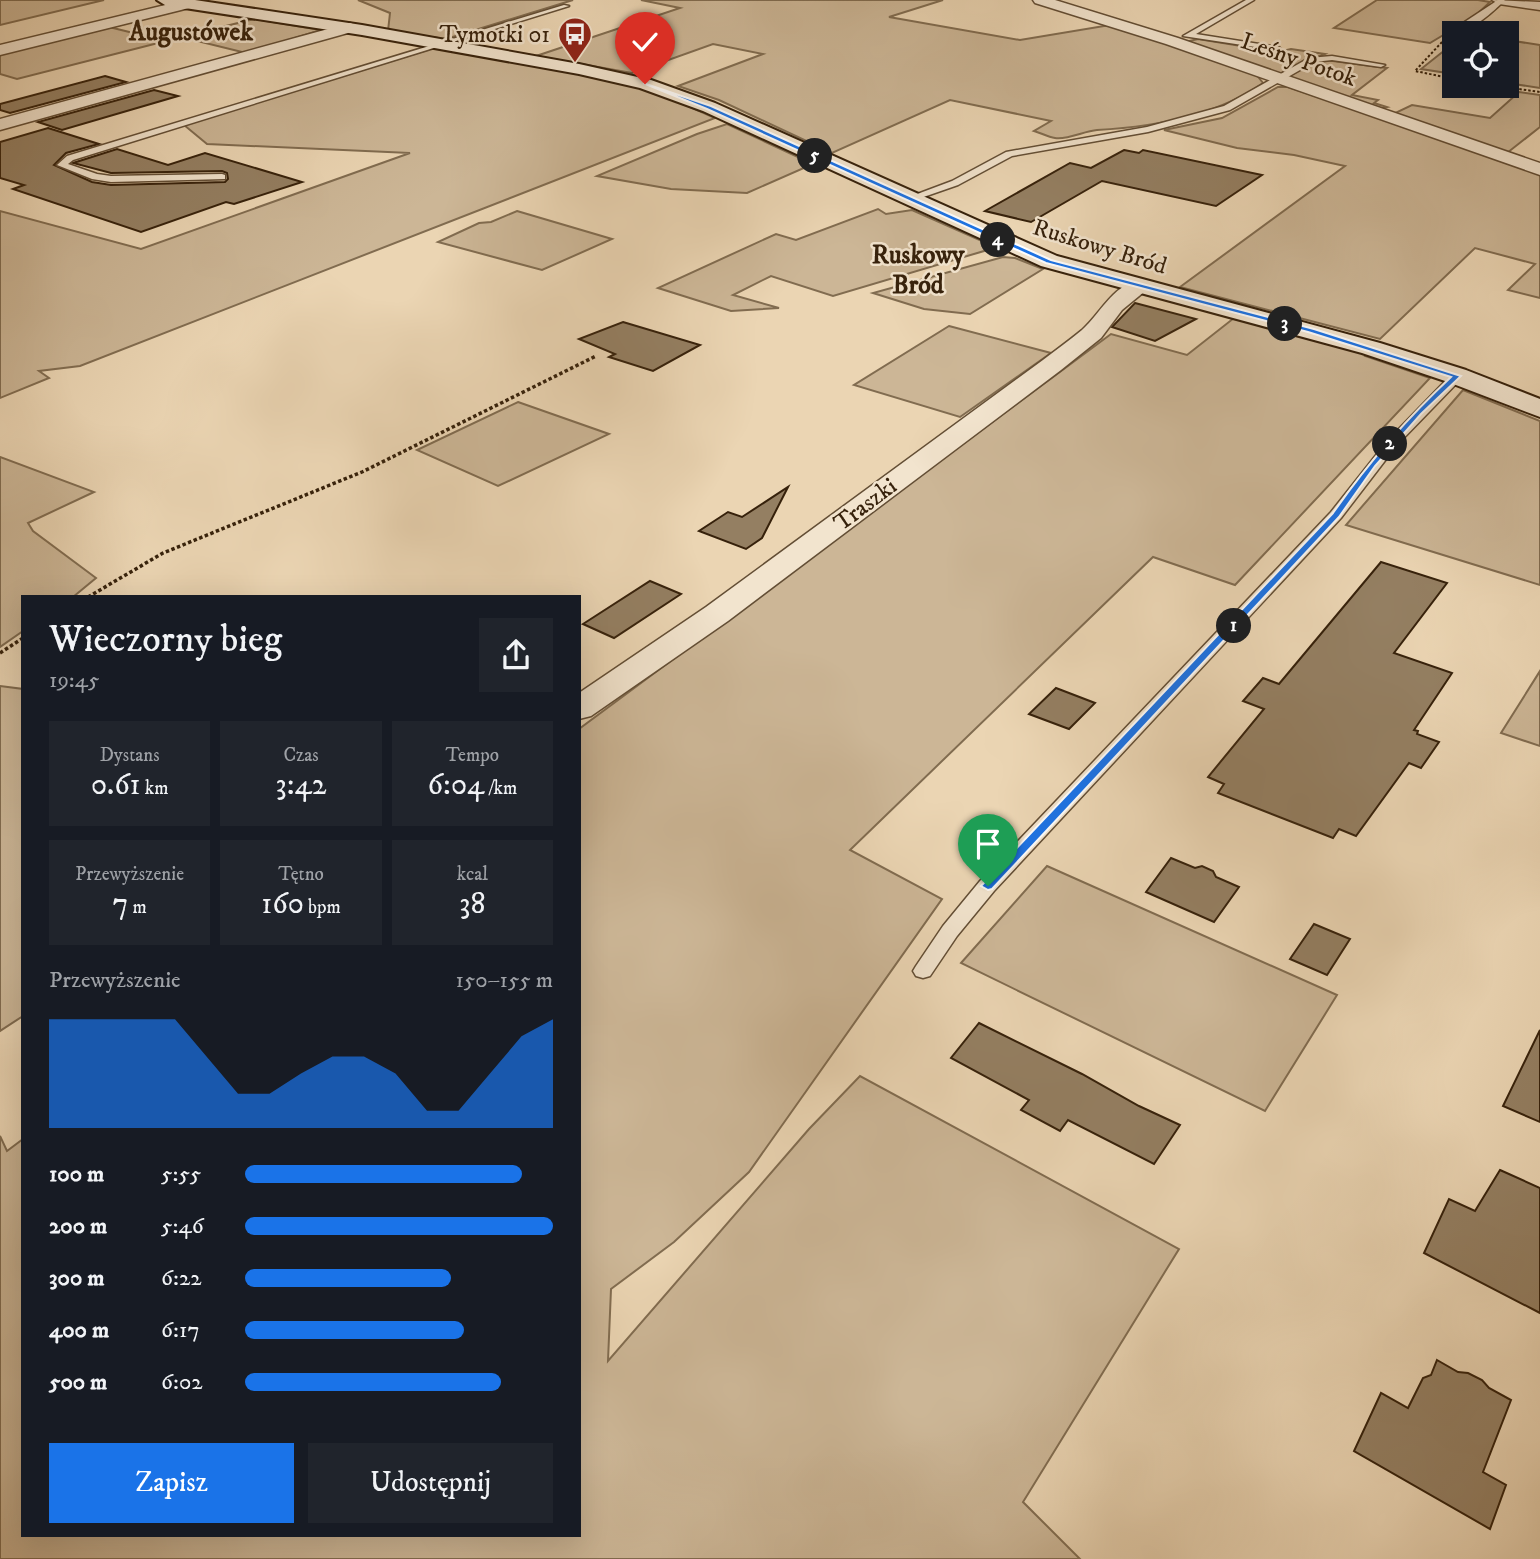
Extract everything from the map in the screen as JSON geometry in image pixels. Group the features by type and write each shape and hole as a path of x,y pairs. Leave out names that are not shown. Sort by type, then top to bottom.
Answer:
{"street":[{"name":"Ruskowy Bród","path":"164,0 440,44 596,73 672,93 1027,253 1139,287 1323,334 1457,376 1540,409"},
{"name":"Leśny Potok","path":"1040,0 1172,41 1540,169"},
{"path":"1500,0 1540,6"},
{"path":"0,50 188,4"},
{"path":"0,125 350,28"},
{"name":"Traszki","path":"581,708 716,614 1052,365 1093,333 1114,305 1139,287"}],"lane":[{"path":"1172,41 1190,35 1251,0"},
{"path":"1471,21 1500,0"},
{"path":"222,177 111,179 95,177 62,165 70,158 236,105 566,6"},
{"path":"1190,35 1279,49"},
{"path":"909,199 939,190 991,161 1028,148 1148,129 1227,108 1277,79 1321,58 1381,65"},
{"path":"923,971 950,931 988,886 1336,515 1371,464 1418,412 1457,376"}],"path":[{"path":"1442,42 1415,71 1442,77"},
{"path":"1519,89 1540,92"},
{"path":"91,595 163,553 362,472 596,356"},
{"path":"0,653 21,639"}],"shaded area":[{"path":"0,0 104,0 0,25"},
{"path":"358,0 573,0 446,39 388,31 390,13"},
{"path":"641,0 943,0 889,17 1020,40 1110,25 1255,73 1263,83 1225,104 1183,118 1060,138 1034,131 1051,121 950,100 832,153 719,100 678,86 763,54 713,44 632,73 536,56 680,8"},
{"path":"1377,0 1490,2 1467,21 1442,21 1442,36 1430,43 1334,28"},
{"path":"254,19 321,30 246,53 181,37"},
{"path":"109,27 166,41 17,79 0,74 0,53"},
{"path":"1198,39 1278,52 1291,49 1325,54 1277,75 1185,42"},
{"path":"1519,42 1540,45 1540,88 1519,85"},
{"path":"437,47 612,79 672,99 715,118 80,366 39,371 49,378 0,398 0,211 141,249 410,153 207,144 184,125"},
{"path":"1442,52 1442,72 1421,69"},
{"path":"1325,60 1387,68 1352,95 1378,100 1374,103 1387,107 1378,109 1285,78 1315,62"},
{"path":"1278,87 1288,87 1540,172 1540,298 1508,290 1535,264 1475,248 1380,339 1180,287 1345,166 1294,155 1237,148 1164,130 1222,118"},
{"path":"1519,92 1540,95 1540,127 1507,153 1393,114 1412,105 1490,118 1512,98 1519,98"},
{"path":"727,124 813,164 747,193 671,189 597,176 697,134"},
{"path":"878,209 886,214 912,210 991,245 984,251 833,296 771,276 733,295 779,308 731,311 658,288 776,234 796,240"},
{"path":"517,211 612,239 542,270 438,242 479,223 491,222"},
{"path":"1003,257 1015,258 1043,269 970,314 924,309 873,293"},
{"path":"1234,318 1367,352 1365,356 1430,378 1235,585 1153,557 850,850 942,899 749,1172 674,1242 611,1289 608,1361 809,1129 860,1076 1179,1249 1023,1502 1080,1559 0,1559 0,1136 7,1151 21,1140 21,1537 581,1537 581,728 1111,334 1187,355"},
{"path":"949,326 1051,353 960,417 854,385"},
{"path":"1463,390 1540,421 1540,585 1346,525"},
{"path":"518,402 609,434 498,486 417,450"},
{"path":"0,457 94,492 28,523 33,531 96,578 75,595 21,595 21,632 0,647"},
{"path":"1540,671 1540,746 1501,733"},
{"path":"0,686 21,689 21,1017 0,1031"},
{"path":"1047,866 1337,995 1265,1111 961,963"}],"building":[{"path":"105,76 126,82 10,113 0,110 0,104"},
{"path":"154,90 178,96 62,130 38,122"},
{"path":"48,128 99,144 66,153 54,165 92,182 111,185 225,182 228,179 227,173 222,171 111,173 73,163 117,149 168,165 205,153 302,182 234,204 226,202 141,232 13,189 24,185 0,178 0,142"},
{"path":"1124,150 1139,153 1143,150 1262,175 1216,206 1102,181 1031,222 985,211 1070,163 1091,168"},
{"path":"1135,303 1196,319 1155,341 1112,327"},
{"path":"623,322 700,345 653,371 609,357 615,354 579,339"},
{"path":"788,487 762,538 746,549 699,531 728,512 742,517"},
{"path":"1381,562 1447,583 1394,653 1452,673 1414,730 1418,731 1417,734 1439,742 1421,768 1409,763 1356,836 1339,829 1333,838 1218,793 1224,784 1208,777 1264,709 1243,701 1263,678 1279,684"},
{"path":"650,581 681,594 614,638 583,624"},
{"path":"1056,688 1095,703 1069,729 1029,714"},
{"path":"1171,858 1195,868 1202,866 1213,871 1216,877 1239,887 1214,922 1146,892"},
{"path":"1314,924 1350,939 1327,975 1290,959"},
{"path":"979,1023 1180,1125 1154,1164 1068,1120 1060,1131 1021,1110 1029,1100 951,1058"},
{"path":"1540,1030 1540,1122 1503,1106"},
{"path":"1500,1170 1540,1188 1540,1313 1424,1253 1449,1199 1475,1211"},
{"path":"1437,1360 1458,1372 1468,1373 1482,1380 1489,1388 1511,1400 1483,1472 1506,1485 1490,1529 1354,1451 1381,1393 1408,1408 1423,1378 1431,1375"}],"place":[{"name":"Tymotki 01","path":"575,64"}],"district":[{"name":"Augustówek","path":"191,31"},
{"name":"Ruskowy Bród","path":"918,269"}],"route":[{"path":"645,84 709,107 1049,261 1311,331 1457,376 1418,412 1371,464 1336,515 988,886"}]}
